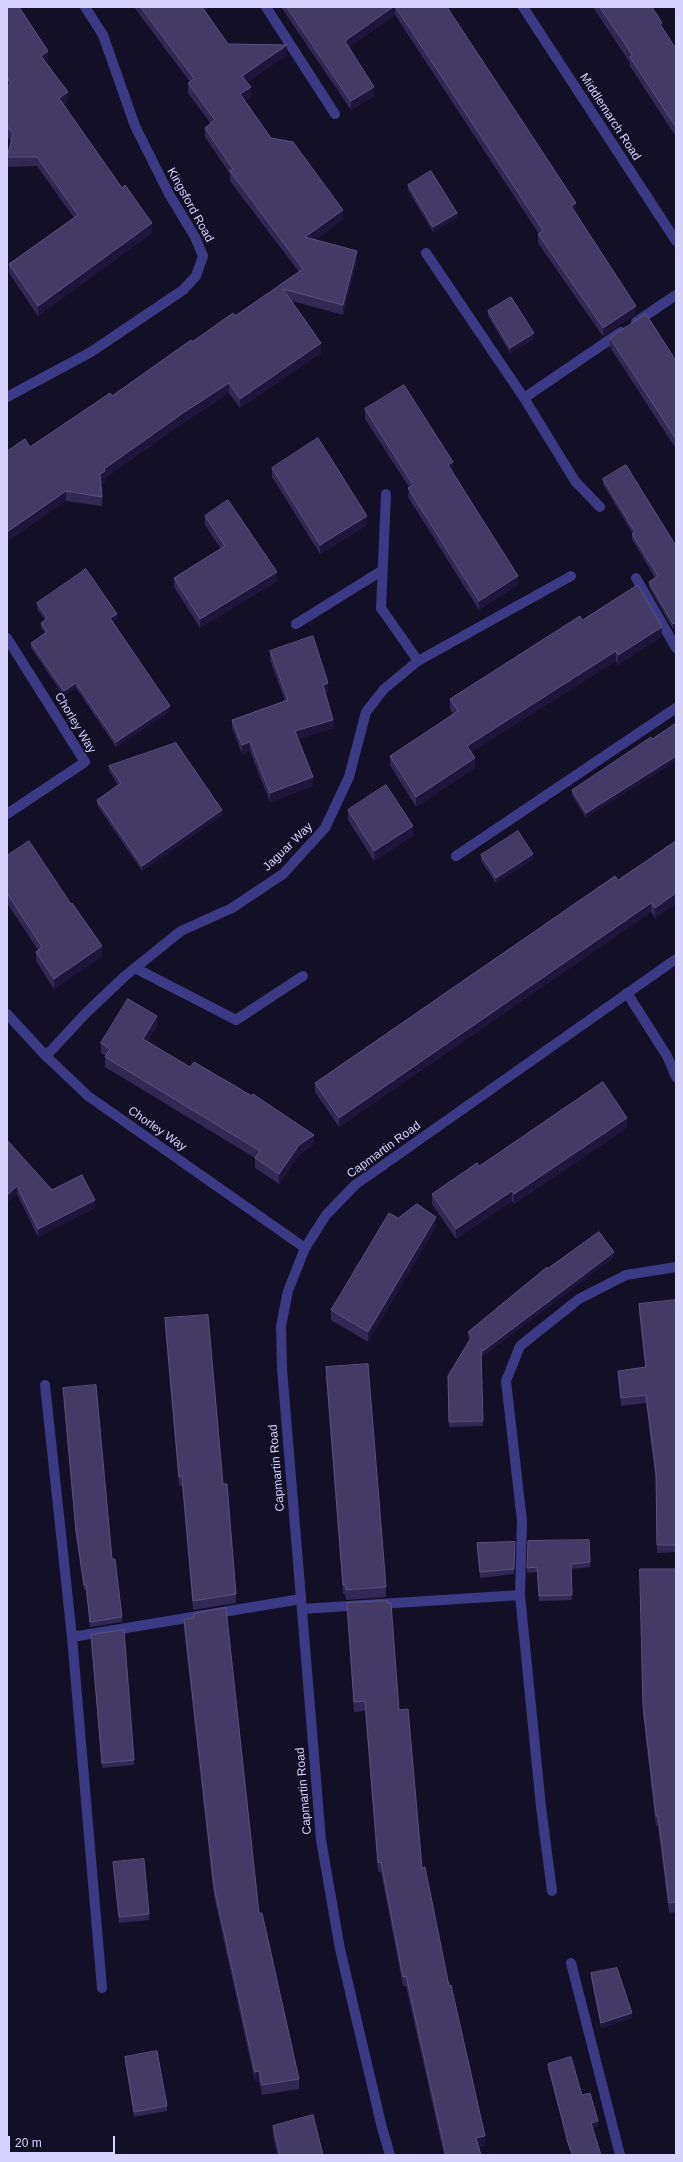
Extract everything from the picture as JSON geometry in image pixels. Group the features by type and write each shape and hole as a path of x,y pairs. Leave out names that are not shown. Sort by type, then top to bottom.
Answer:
{"street":[{"name":"Kingsford Road","path":"7,397 91,352 183,290 196,276 203,256 195,237 169,194 135,126 103,35 85,7"},
{"path":"266,7 335,114"},
{"name":"Middlemarch Road","path":"523,7 676,241"},
{"path":"426,253 524,398 575,481 600,507"},
{"path":"524,398 676,295"},
{"path":"386,494 381,608 418,660"},
{"path":"296,624 383,570"},
{"name":"Jaguar Way","path":"46,1056 86,1013 135,968 181,931 232,908 283,874 326,828 349,777 366,712 384,688 418,660 571,576"},
{"path":"636,578 676,648"},
{"name":"Chorley Way","path":"7,638 85,762 7,814"},
{"path":"456,856 676,708"},
{"name":"Capmartin Road","path":"390,2155 382,2128 340,1949 321,1840 282,1369 281,1326 288,1291 305,1248 326,1215 356,1185 676,958"},
{"path":"135,968 236,1020 303,976"},
{"path":"626,993 667,1056 676,1077"},
{"name":"Chorley Way","path":"7,1014 46,1056 88,1096 305,1248"},
{"path":"552,1891 541,1807 520,1595 522,1521 506,1381 520,1346 579,1299 626,1275 676,1267"},
{"path":"44,1385 72,1637 102,1988"},
{"path":"72,1637 302,1604 520,1595"},
{"path":"571,1963 620,2155"}],"building":[{"path":"7,7 19,7 48,51 41,56 68,92 59,98 122,188 125,185 152,223 38,306 9,264 78,215 37,157 7,157 13,134 7,126 7,87 11,84 7,77"},
{"path":"141,7 202,7 228,44 287,45 242,76 251,87 240,94 271,138 293,142 343,210 305,237 357,251 343,305 283,289 321,343 240,399 229,383 183,413 104,469 105,471 100,474 102,497 66,491 7,532 7,451 25,439 30,447 110,393 112,396 191,340 192,342 233,313 235,316 303,269 230,171 233,169 205,128 215,120 188,83 194,79"},
{"path":"287,7 393,7 345,41 374,87 351,101"},
{"path":"396,7 447,7 576,203 571,206 636,306 603,328 538,234 543,231"},
{"path":"600,7 652,7 662,23 660,24 676,49 676,127 630,57 632,55"},
{"path":"431,171 457,213 433,227 408,185"},
{"path":"511,297 534,333 510,348 488,311"},
{"path":"646,314 676,361 676,439 610,338"},
{"path":"404,385 453,462 448,465 518,576 479,601 408,488 413,485 365,409"},
{"path":"318,438 367,516 320,545 272,468"},
{"path":"626,465 676,546 676,622 673,624 649,582 658,576 632,534 635,532 603,479"},
{"path":"228,500 277,572 200,619 174,578 225,546 205,516"},
{"path":"86,569 117,614 110,618 170,706 116,742 76,683 64,691 31,643 47,632 41,623 47,618 37,603"},
{"path":"638,585 662,627 618,655 616,651 467,746 475,758 416,797 390,756 458,711 450,699 580,616 582,620"},
{"path":"313,636 328,683 323,685 333,720 295,731 313,777 270,793 250,742 242,745 232,720 288,700 270,651"},
{"path":"675,724 676,756 586,813 572,790 651,737 652,739"},
{"path":"176,743 222,810 142,866 97,800 121,783 109,766"},
{"path":"386,785 413,826 374,851 348,810"},
{"path":"518,831 533,854 496,878 481,855"},
{"path":"29,841 71,904 72,903 102,946 54,979 36,952 42,947 7,893 7,856"},
{"path":"676,841 676,893 655,908 651,903 339,1118 315,1083 615,876 618,880"},
{"path":"128,999 157,1016 143,1039 190,1067 194,1062 252,1096 253,1094 314,1135 299,1145 279,1174 255,1158 260,1151 105,1057 110,1049 101,1043"},
{"path":"603,1082 627,1118 514,1194 512,1191 456,1229 432,1194 477,1163 479,1166"},
{"path":"7,1140 52,1190 82,1175 95,1200 38,1229 17,1186 7,1195"},
{"path":"417,1204 436,1217 368,1332 331,1310 389,1213 398,1218"},
{"path":"599,1232 614,1252 483,1351 481,1348 483,1421 449,1422 448,1376 472,1336 468,1332 547,1267 548,1268"},
{"path":"676,1300 676,1545 657,1545 656,1474 646,1395 621,1398 618,1371 646,1367 639,1304"},
{"path":"208,1315 223,1484 227,1484 236,1594 193,1601 182,1476 179,1477 165,1318"},
{"path":"368,1364 386,1587 346,1590 345,1584 343,1585 326,1367"},
{"path":"96,1385 112,1559 115,1559 122,1617 90,1622 86,1585 84,1585 76,1531 63,1388"},
{"path":"589,1540 590,1562 571,1564 572,1595 539,1596 537,1567 527,1568 528,1541"},
{"path":"515,1542 514,1569 480,1572 477,1543"},
{"path":"640,1569 676,1569 676,1902 669,1903 658,1816 656,1816 643,1705"},
{"path":"387,1601 387,1603 391,1603 399,1710 408,1709 422,1868 425,1867 449,1986 451,1985 485,2136 476,2138 481,2155 446,2155 406,1976 403,1977 381,1862 378,1863 365,1701 354,1702 347,1603"},
{"path":"226,1608 259,1913 262,1913 299,2079 262,2085 259,2071 255,2072 214,1887 184,1619 194,1618 194,1614"},
{"path":"124,1630 134,1760 102,1763 91,1635"},
{"path":"144,1859 149,1914 119,1917 113,1862"},
{"path":"617,1968 632,2013 601,2023 591,1973"},
{"path":"157,2051 167,2106 134,2112 125,2057"},
{"path":"571,2057 582,2095 590,2093 598,2121 591,2123 601,2155 573,2155 568,2143 548,2064"},
{"path":"313,2115 323,2155 280,2155 273,2126"}]}
